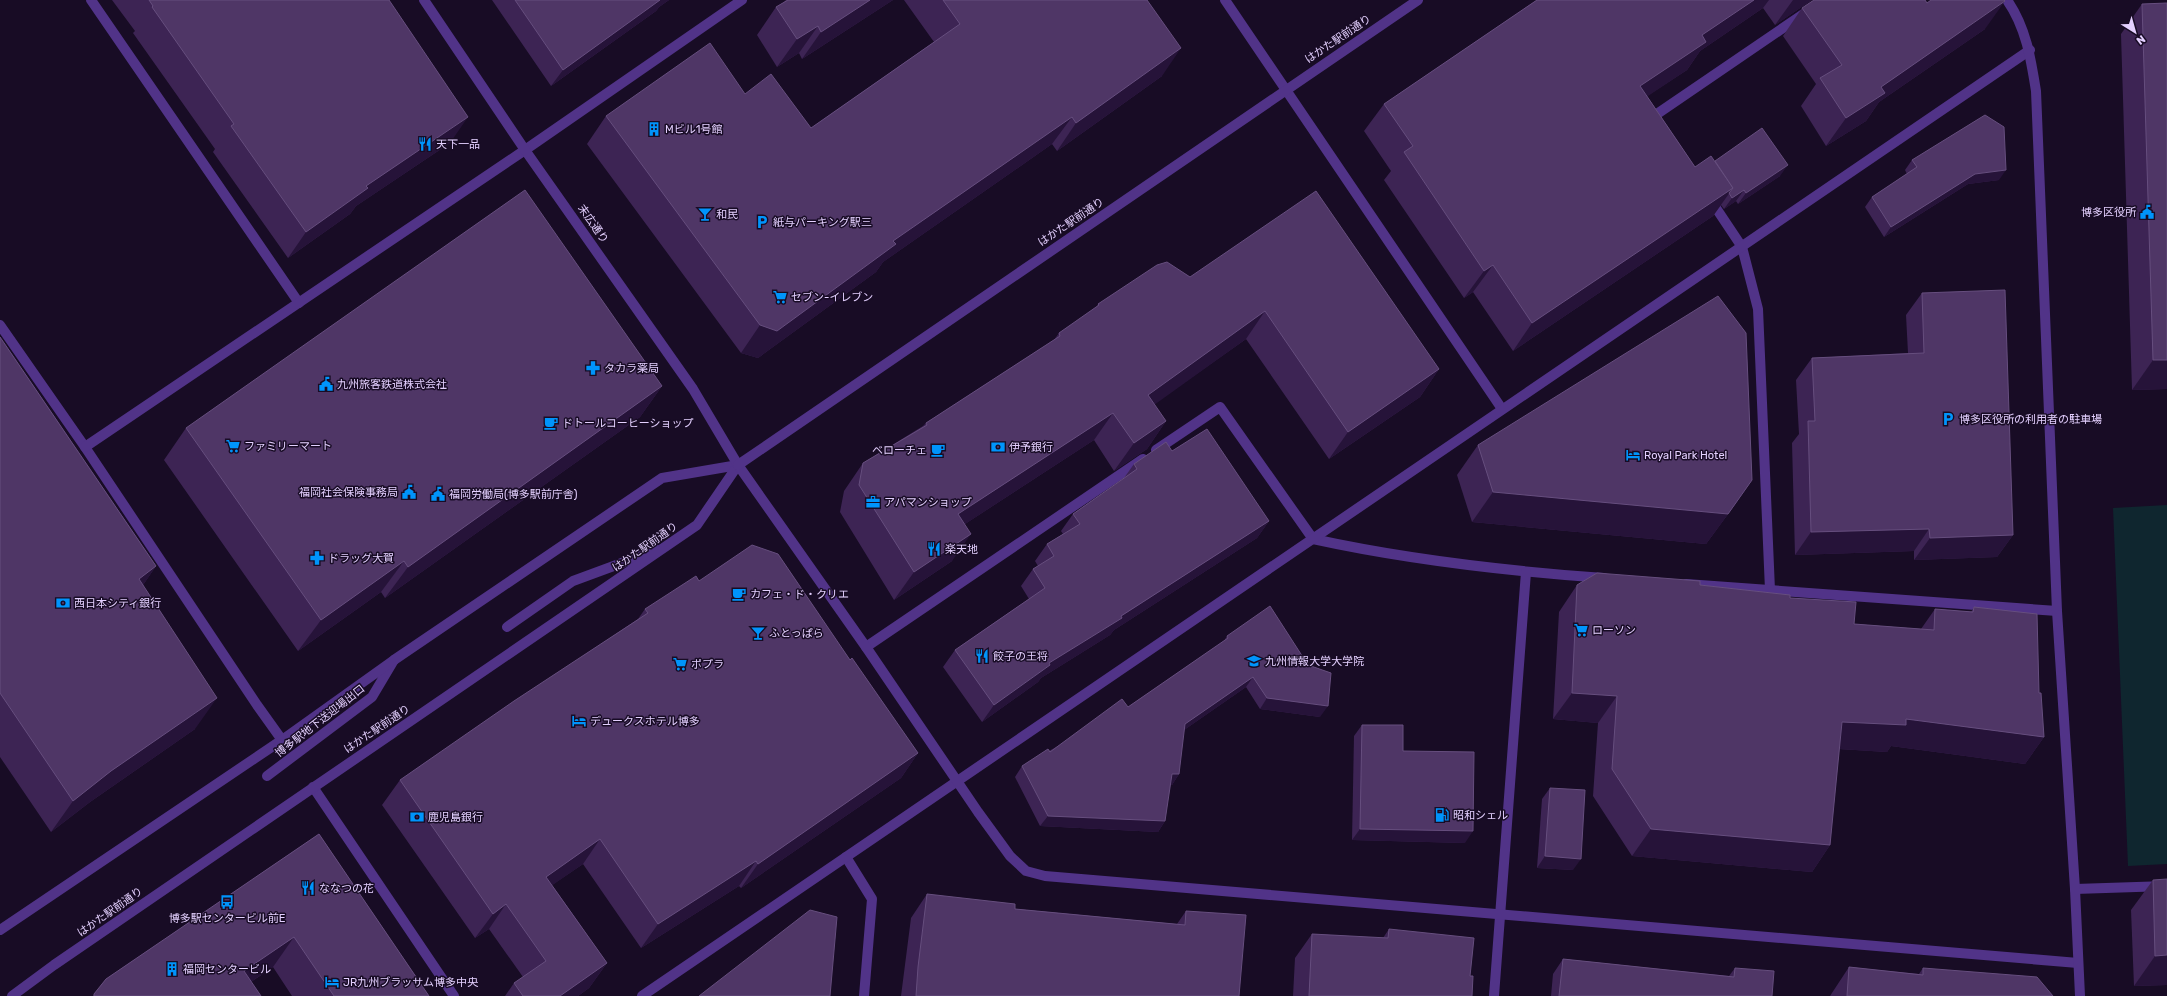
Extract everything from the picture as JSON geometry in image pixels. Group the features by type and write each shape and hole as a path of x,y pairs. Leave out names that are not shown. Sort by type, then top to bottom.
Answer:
{"street":[{"path":"91,0 299,303"},
{"name":"末広通り","path":"424,0 526,150 694,388 738,464 957,781 1010,856 1026,871 1045,876 2078,963"},
{"path":"85,447 526,150 742,0"},
{"path":"1225,0 1284,90 1502,409"},
{"name":"はかた駅前通り","path":"12,996 54,965 313,786 697,525 738,464 1418,0"},
{"path":"1662,129 1654,116 1824,0"},
{"path":"2007,0 2014,10 2030,50 2036,91 2057,611 2075,889 2080,996"},
{"path":"642,996 2030,50"},
{"path":"1702,188 1742,247 1758,309 1770,590"},
{"path":"0,325 85,447 257,705 282,740"},
{"path":"866,648 1220,407 1313,538 1378,553 1526,572 1613,578"},
{"name":"はかた駅前通り","path":"0,930 282,740 394,660 662,478 738,464"},
{"path":"507,627 573,581 668,546"},
{"path":"1494,996 1526,572"},
{"path":"1676,583 2057,611"},
{"name":"博多駅地下送迎場出口","path":"267,776 372,698 394,660"},
{"path":"313,786 454,996"},
{"path":"846,857 872,899 864,996"},
{"path":"2075,889 2167,886"}],"shaded area":[{"path":"2167,505 2167,864 2128,866 2113,508"}],"building":[{"path":"149,0 389,0 468,117 366,186 368,188 306,232 231,126 234,124 152,7 153,6"},
{"path":"515,0 660,0 563,70"},
{"path":"788,0 870,0 821,32 818,26 797,39 776,7"},
{"path":"943,0 1147,0 1181,48 1076,123 1072,117 893,241 896,244 777,331 760,325 606,116 710,43 745,94 771,74 811,128 960,24"},
{"path":"1537,0 1754,0 1702,35 1706,42 1640,86 1695,167 1711,156 1733,188 1532,323 1493,265 1484,271 1404,152 1413,146 1384,104"},
{"path":"1814,0 1925,0 1927,3 1931,0 2005,1 1881,87 1885,93 1846,118 1820,78 1842,65 1802,8"},
{"path":"2167,3 2167,360 2153,360 2142,4"},
{"path":"1985,115 2004,127 2006,170 1975,174 1891,227 1872,197 1917,167 1912,160"},
{"path":"1762,128 1788,165 1746,193 1744,190 1732,198 1729,193 1733,188 1715,161"},
{"path":"525,190 662,386 408,567 404,561 321,620 186,428"},
{"path":"1316,191 1439,369 1348,432 1265,311 1148,395 1166,421 1134,443 1113,413 958,514 971,534 914,572 859,485 863,463 927,425 926,423 1060,336 1059,333 1099,305 1098,304 1157,265 1167,262 1190,277"},
{"path":"2005,290 2013,535 1930,538 1929,529 1811,532 1808,421 1815,421 1812,358 1924,353 1922,293"},
{"path":"1718,296 1746,333 1752,480 1728,514 1493,492 1478,445"},
{"name":"西日本シティ銀行","path":"0,337 156,566 139,579 217,698 111,771 73,801 0,693"},
{"path":"1207,429 1269,521 1121,616 1122,618 1049,663 1050,665 994,705 955,650 1045,588 1033,569 1054,556 1047,544 1080,524 1073,514 1137,469 1134,464 1166,442 1172,451"},
{"path":"752,545 778,554 850,660 852,658 918,753 758,864 756,861 658,924 600,839 546,877 607,963 560,996 523,996 514,983 546,961 506,904 493,914 400,780 514,701 648,613 645,609 696,576 699,581"},
{"path":"1597,573 1700,581 1700,585 1790,595 1790,598 1856,602 1854,624 1934,630 1935,609 1973,612 1974,607 2037,614 2039,693 2041,693 2044,737 1906,719 1906,725 1842,722 1830,845 1651,829 1612,769 1617,696 1572,693 1577,585"},
{"path":"1270,606 1308,665 1331,673 1328,706 1267,698 1253,677 1185,724 1179,774 1172,774 1165,821 1048,816 1022,766 1048,749 1050,752 1122,699 1128,707 1228,638 1227,636"},
{"path":"1362,725 1403,725 1403,751 1474,752 1473,831 1360,829"},
{"path":"1550,788 1585,790 1581,859 1545,856"},
{"path":"319,834 429,996 334,996 294,937 244,971 261,996 94,996 106,979"},
{"path":"2167,879 2167,955 2155,956 2153,880"},
{"path":"927,894 1015,904 1015,909 1185,925 1186,911 1246,915 1239,996 916,996"},
{"path":"810,910 837,917 830,996 699,996"},
{"path":"1389,929 1474,938 1470,976 1473,976 1472,996 1309,996 1312,934 1388,938"},
{"path":"1563,959 1734,977 1735,968 1774,971 1772,996 1559,996"},
{"path":"1849,967 1923,975 1923,968 2037,977 2053,996 1847,996"}],"place":[{"name":"Mビル1号館","path":"654,129"},
{"name":"天下一品","path":"425,144"},
{"name":"博多区役所","path":"2147,212"},
{"name":"和民","path":"705,214"},
{"name":"紙与パーキング駅三","path":"762,222"},
{"name":"セブン-イレブン","path":"780,297"},
{"name":"タカラ薬局","path":"593,368"},
{"name":"九州旅客鉄道株式会社","path":"326,384"},
{"name":"博多区役所の利用者の駐車場","path":"1948,419"},
{"name":"ドトールコーヒーショップ","path":"551,423"},
{"name":"ファミリーマート","path":"233,446"},
{"name":"伊予銀行","path":"998,447"},
{"name":"ベローチェ","path":"938,450"},
{"name":"Royal Park Hotel","path":"1633,455"},
{"name":"福岡社会保険事務局","path":"409,492"},
{"name":"福岡労働局(博多駅前庁舎)","path":"438,494"},
{"name":"アパマンショップ","path":"873,502"},
{"name":"楽天地","path":"934,549"},
{"name":"ドラッグ大賀","path":"317,558"},
{"name":"カフェ・ド・クリエ","path":"739,594"},
{"name":"西日本シティ銀行","path":"63,603"},
{"name":"ローソン","path":"1581,630"},
{"name":"ふとっぱら","path":"758,633"},
{"name":"餃子の王将","path":"982,656"},
{"name":"九州情報大学大学院","path":"1254,661"},
{"name":"ポプラ","path":"680,664"},
{"name":"デュークスホテル博多","path":"579,721"},
{"name":"昭和シェル","path":"1442,815"},
{"name":"鹿児島銀行","path":"417,817"},
{"name":"ななつの花","path":"308,888"},
{"name":"博多駅センタービル前E","path":"227,902"},
{"name":"福岡センタービル","path":"172,969"},
{"name":"JR九州ブラッサム博多中央","path":"332,982"}]}
